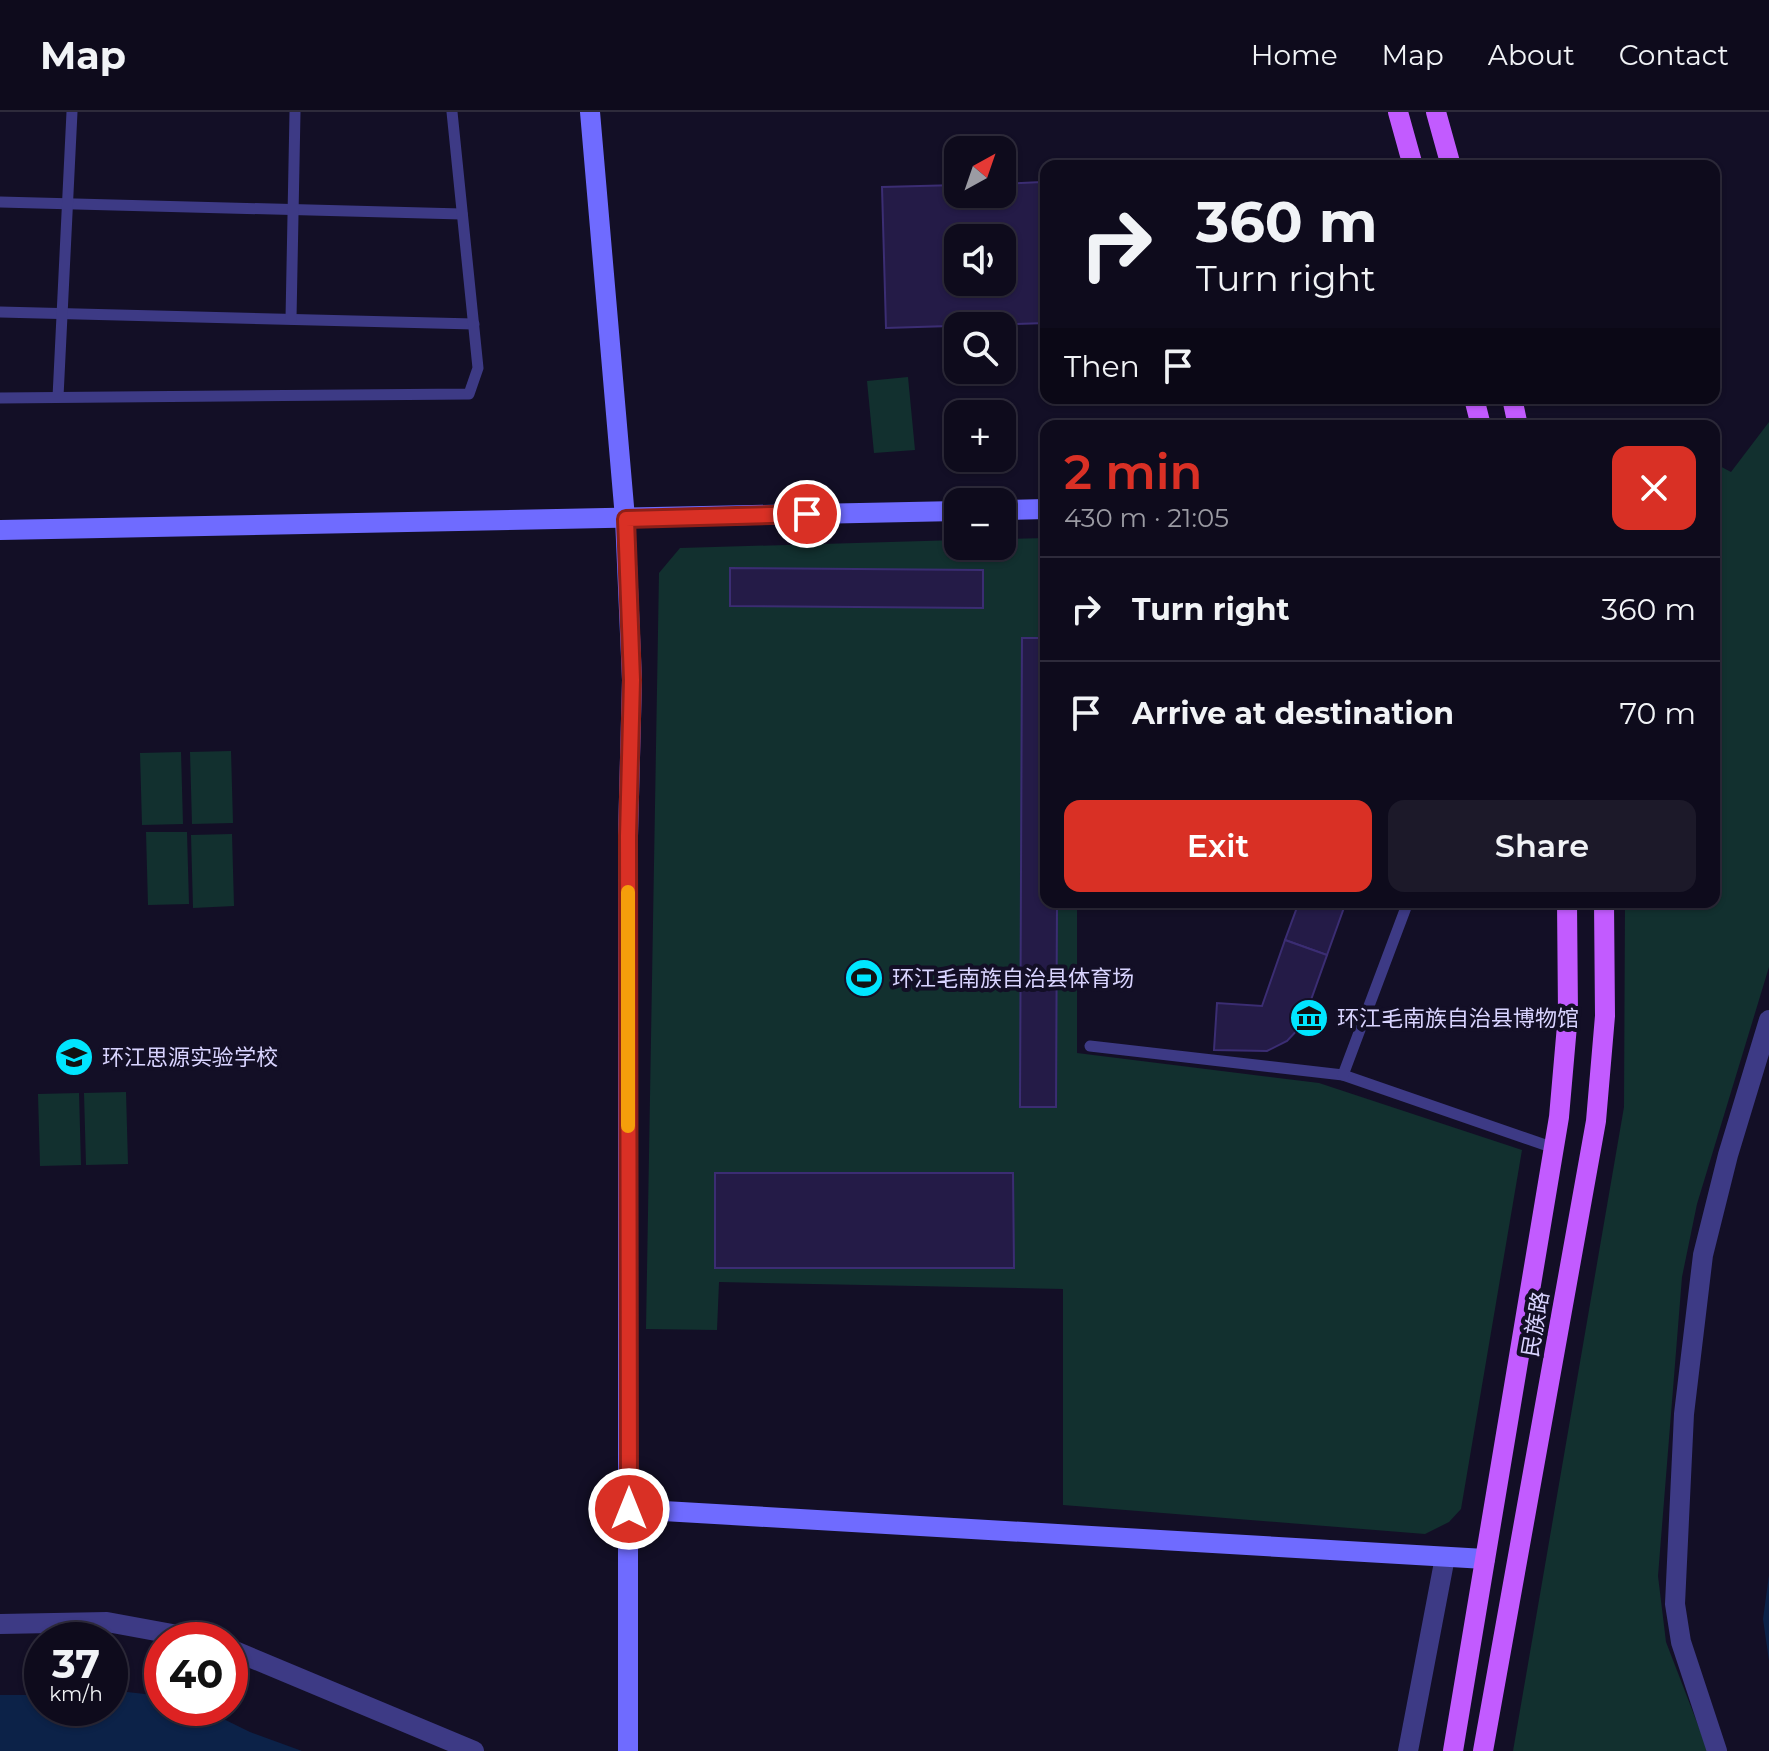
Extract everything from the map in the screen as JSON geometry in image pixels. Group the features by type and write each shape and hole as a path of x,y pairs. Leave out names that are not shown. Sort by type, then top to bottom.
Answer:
{"main road":[{"path":"1398,112 1411,160"},
{"path":"1436,112 1449,160"},
{"name":"民族路","path":"1453,1751 1554,1148 1568,1014 1567,908"},
{"name":"民族路","path":"1483,1751 1596,1121 1605,1016 1604,908"}],"street":[{"path":"590,112 626,519 632,680 628,836 628,1751"},
{"path":"1016,510 1040,509"},
{"path":"0,530 944,511"},
{"path":"1717,1751 1681,1642 1675,1604 1684,1414 1703,1255 1728,1155 1769,1020"},
{"path":"629,1509 1485,1559"},
{"path":"1408,1751 1445,1557"},
{"path":"0,1624 107,1622 144,1629"},
{"path":"248,1657 474,1751"}],"lane":[{"path":"58,397 72,112"},
{"path":"291,319 295,112"},
{"path":"0,398 469,394 478,368 452,112"},
{"path":"0,202 462,214"},
{"path":"0,312 474,324"},
{"path":"1343,1075 1406,908"},
{"path":"1090,1046 1343,1075 1554,1148"}],"green space":[{"path":"908,377 915,450 874,453 867,381"},
{"path":"1769,422 1769,967 1697,1204 1682,1277 1658,1576 1666,1642 1708,1751 1513,1751 1624,1107 1625,908 1720,908 1720,466 1731,472"},
{"name":"环江毛南族自治县体育场","path":"1040,538 1040,908 1077,908 1077,1053 1319,1083 1522,1150 1461,1509 1449,1522 1425,1534 1063,1505 1063,1289 719,1282 717,1330 646,1329 659,573 680,548 944,540 944,560 1016,560 1016,539"},
{"path":"231,751 233,823 192,824 190,752"},
{"path":"181,752 183,824 142,825 140,753"},
{"path":"146,832 187,832 189,904 148,905"},
{"path":"232,834 234,906 193,908 191,835"},
{"path":"126,1092 128,1164 86,1165 84,1093"},
{"path":"79,1093 81,1165 40,1166 38,1094"}],"water":[{"path":"1769,1575 1769,1661 1763,1619"},
{"path":"128,1692 144,1694 144,1726 238,1726 302,1751 0,1751 0,1695 24,1695 24,1726 128,1726"}],"building":[{"path":"1040,182 1040,323 1016,324 1016,312 944,312 944,326 886,328 882,187 944,185 944,208 1016,208 1016,183"},
{"path":"730,568 983,570 983,608 730,606"},
{"path":"1022,638 1040,638 1040,908 1057,908 1056,1107 1020,1107"},
{"path":"1297,908 1344,908 1327,955 1285,940"},
{"path":"1285,940 1327,955 1302,1025 1287,1041 1267,1051 1214,1050 1217,1003 1262,1006"},
{"path":"715,1173 1013,1173 1014,1268 715,1268"}],"slow traffic":[{"path":"628,892 628,1126"}],"place":[{"name":"环江毛南族自治县体育场","path":"864,978"},
{"name":"环江毛南族自治县博物馆","path":"1309,1018"},
{"name":"环江思源实验学校","path":"74,1057"}],"route":[{"path":"629,1509 628,836 632,680 626,519 807,514"}]}
